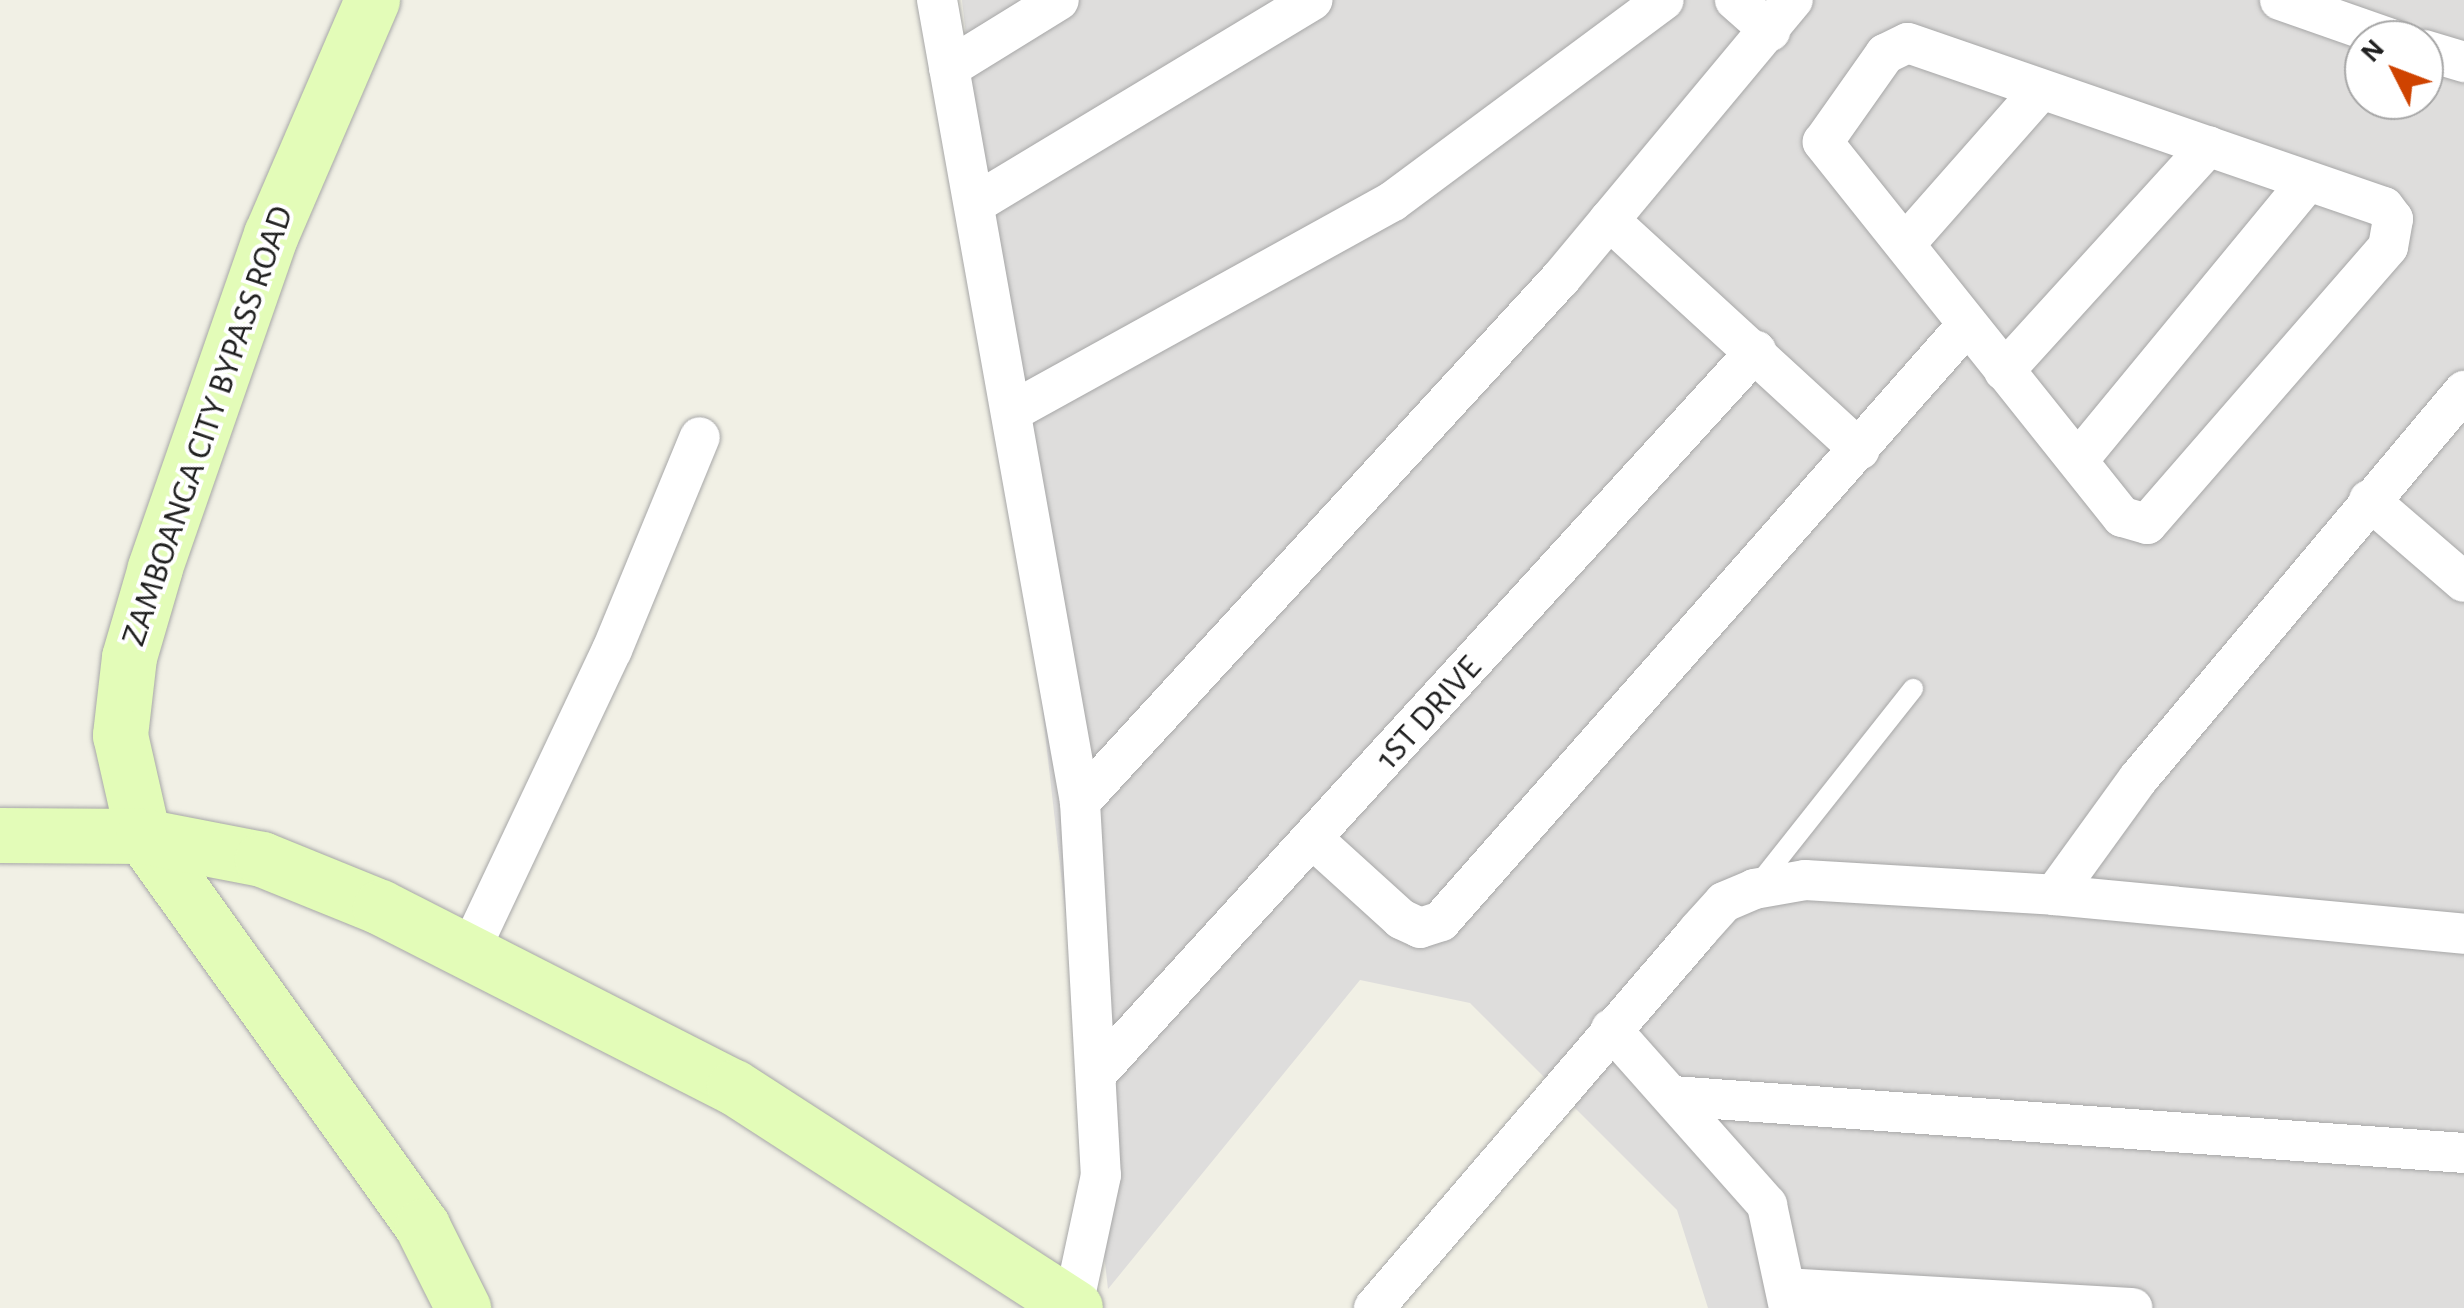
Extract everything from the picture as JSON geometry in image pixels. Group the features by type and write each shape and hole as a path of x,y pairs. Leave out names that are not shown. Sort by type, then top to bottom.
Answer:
{"main road":[{"name":"ZAMBOANGA CITY BYPASS ROAD","path":"372,0 271,234 128,657 120,735 142,836 422,1226 462,1308"},
{"path":"0,835 142,836 262,859 469,952 734,1087 1074,1307"}],"street":[{"path":"949,68 1059,0"},
{"path":"976,203 1312,0"},
{"path":"1012,412 1393,201 1664,0"},
{"path":"1080,802 1609,220 1782,15 1735,0"},
{"path":"2280,0 2344,22"},
{"path":"948,8 949,68 1080,802 1099,1070 1100,1174 1074,1307"},
{"path":"1908,44 2041,90 2384,206 2394,230 2388,247 2147,524 2122,517 1822,138 1885,54 1908,44"},
{"path":"1906,243 2041,90"},
{"path":"2004,371 2209,146"},
{"path":"2078,459 2307,182"},
{"path":"1609,220 1860,450"},
{"path":"1314,840 1401,919 1420,928 1441,920 1968,325"},
{"name":"1ST DRIVE","path":"1099,1070 1314,840 1756,351"},
{"path":"2054,896 2138,779 2464,391"},
{"path":"469,952 612,650 700,437"},
{"path":"2369,500 2464,582"},
{"path":"1374,1308 1724,902 1754,889 1805,880 2054,896 2464,934"},
{"path":"1611,1029 1767,1205 1788,1298 2132,1308"},
{"path":"1673,1096 2464,1153"}],"lane":[{"path":"1754,889 1913,689"}],"shaded area":[{"path":"962,0 2464,0 2464,1308 1708,1308 1677,1210 1470,1003 1360,980 1108,1289"}]}
